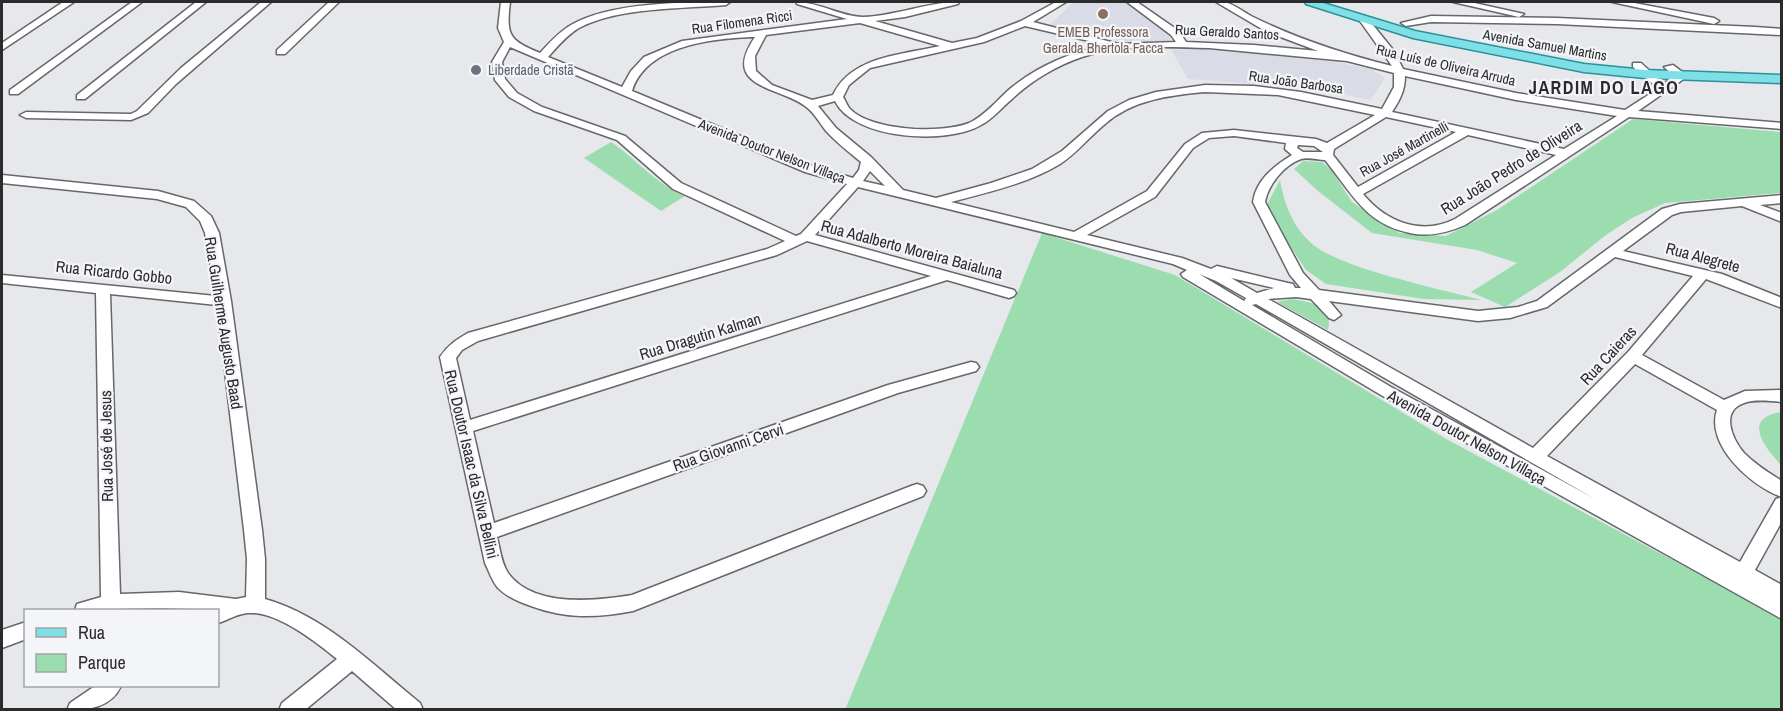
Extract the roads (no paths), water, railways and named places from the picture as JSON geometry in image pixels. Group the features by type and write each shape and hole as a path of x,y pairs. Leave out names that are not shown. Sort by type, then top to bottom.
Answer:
{"main road":[{"name":"Avenida Samuel Martins","path":"1310,2 1393,29 1554,63 1641,70 1669,67 1782,70"},
{"name":"Avenida Samuel Martins","path":"1339,2 1406,23 1641,70 1681,76 1782,79"},
{"path":"1365,21 1382,16"},
{"path":"1393,29 1406,23"}],"street":[{"path":"4,45 69,2"},
{"path":"14,92 137,2"},
{"path":"81,97 201,2"},
{"path":"26,115 131,117 144,113 156,98 266,2"},
{"path":"281,52 334,2"},
{"path":"498,70 499,55 508,43 503,35 505,2"},
{"path":"542,58 569,30 589,20 612,15 726,2"},
{"path":"800,2 954,47"},
{"name":"Rua Filomena Ricci","path":"626,93 637,67 666,49 686,44 865,20 935,8 955,2"},
{"path":"838,96 844,82 866,66 895,57 954,47 1024,23 1062,2"},
{"path":"1132,2 1175,33 1183,44"},
{"name":"Rua Luís de Oliveira Arruda","path":"1221,2 1287,37 1345,58 1480,89 1627,114 1706,123 1780,126"},
{"path":"1458,2 1513,17"},
{"path":"1617,2 1763,31"},
{"path":"1690,16 1698,28"},
{"path":"1406,23 1431,19 1513,17 1782,32"},
{"path":"1297,141 1291,146 1300,155 1314,157 1328,152 1385,112 1392,104 1399,90 1400,71 1397,62 1382,40 1365,21"},
{"path":"1024,23 1120,46"},
{"path":"1382,40 1393,29"},
{"path":"763,33 750,57 749,65 755,78 811,104 820,116 897,191"},
{"path":"1279,50 1287,37"},
{"name":"Avenida Doutor Nelson Villaça","path":"508,43 809,169 1177,261 1221,278 1252,302 1386,391 1739,580 1782,595"},
{"name":"Rua Geraldo Santos","path":"848,112 866,122 900,130 926,133 958,130 982,120 1018,88 1048,68 1082,54 1120,46 1183,44 1279,50 1345,58"},
{"path":"498,70 508,57 522,49"},
{"path":"1669,67 1681,76"},
{"name":"Rua Adalberto Moreira Baialuna","path":"498,70 500,80 506,89 524,102 621,138 677,186 802,240 1009,293"},
{"path":"1641,70 1658,82 1662,92"},
{"name":"Rua João Pedro de Oliveira","path":"1328,152 1372,213 1390,224 1412,230 1441,230 1460,222 1662,92 1681,76"},
{"name":"Rua João Barbosa","path":"939,202 1036,172 1064,156 1112,113 1136,102 1177,92 1209,88 1266,90 1385,112 1564,153"},
{"path":"811,104 838,96"},
{"path":"820,116 848,112 838,96"},
{"path":"1588,108 1609,125"},
{"name":"Rua José Martinelli","path":"1356,193 1467,131"},
{"path":"1076,236 1151,194 1189,146 1206,135 1234,132 1316,143 1328,152"},
{"path":"1293,281 1261,209 1259,197 1273,176 1300,155"},
{"name":"Rua Doutor Isaac da Silva Bellini","path":"867,160 865,170 802,240 772,252 473,337 464,341 448,357 494,563 503,580 517,592 544,603 574,610 599,609 633,603 917,490"},
{"name":"Rua Guilherme Augusto Baad","path":"2,179 135,191 177,199 190,204 206,219 212,233 224,301 256,559 246,606"},
{"path":"1252,302 1285,291 1478,316 1513,314 1542,304 1667,212 1680,208 1741,201 1782,199"},
{"path":"1741,201 1782,218"},
{"name":"Rua Alegrete","path":"1612,252 1704,273 1782,303"},
{"name":"Avenida Doutor Nelson Villaça","path":"1156,257 1227,295 1252,302 1342,348 1535,457 1739,580 1782,611"},
{"path":"1177,261 1264,281"},
{"name":"Rua Caieras","path":"1535,457 1633,356 1704,273"},
{"name":"Rua Dragutin Kalman","path":"464,428 946,276"},
{"path":"1227,295 1221,278 1293,281 1317,294 1334,315 1342,348"},
{"name":"Rua Ricardo Gobbo","path":"2,279 224,301"},
{"name":"Rua José de Jesus","path":"103,290 111,602"},
{"path":"1334,315 1342,305 1364,302"},
{"path":"1633,356 1725,408"},
{"name":"Rua Giovanni Cervi","path":"487,533 893,389 971,368"},
{"path":"1782,396 1757,395 1738,399 1725,408 1720,421 1725,438 1746,464 1782,490"},
{"path":"1739,580 1782,504"},
{"path":"87,609 111,602 204,600 246,606 289,616 351,660 413,710"},
{"path":"219,615 246,606"},
{"path":"2,639 24,631"},
{"path":"289,710 351,660"},
{"path":"77,710 110,687"}],"place":[{"name":"EMEB Professora Geralda Bhertola Facca","path":"1103,14"},
{"name":"Liberdade Cristã","path":"476,70"}],"district":[{"name":"JARDIM DO LAGO","path":"1604,87"}]}
